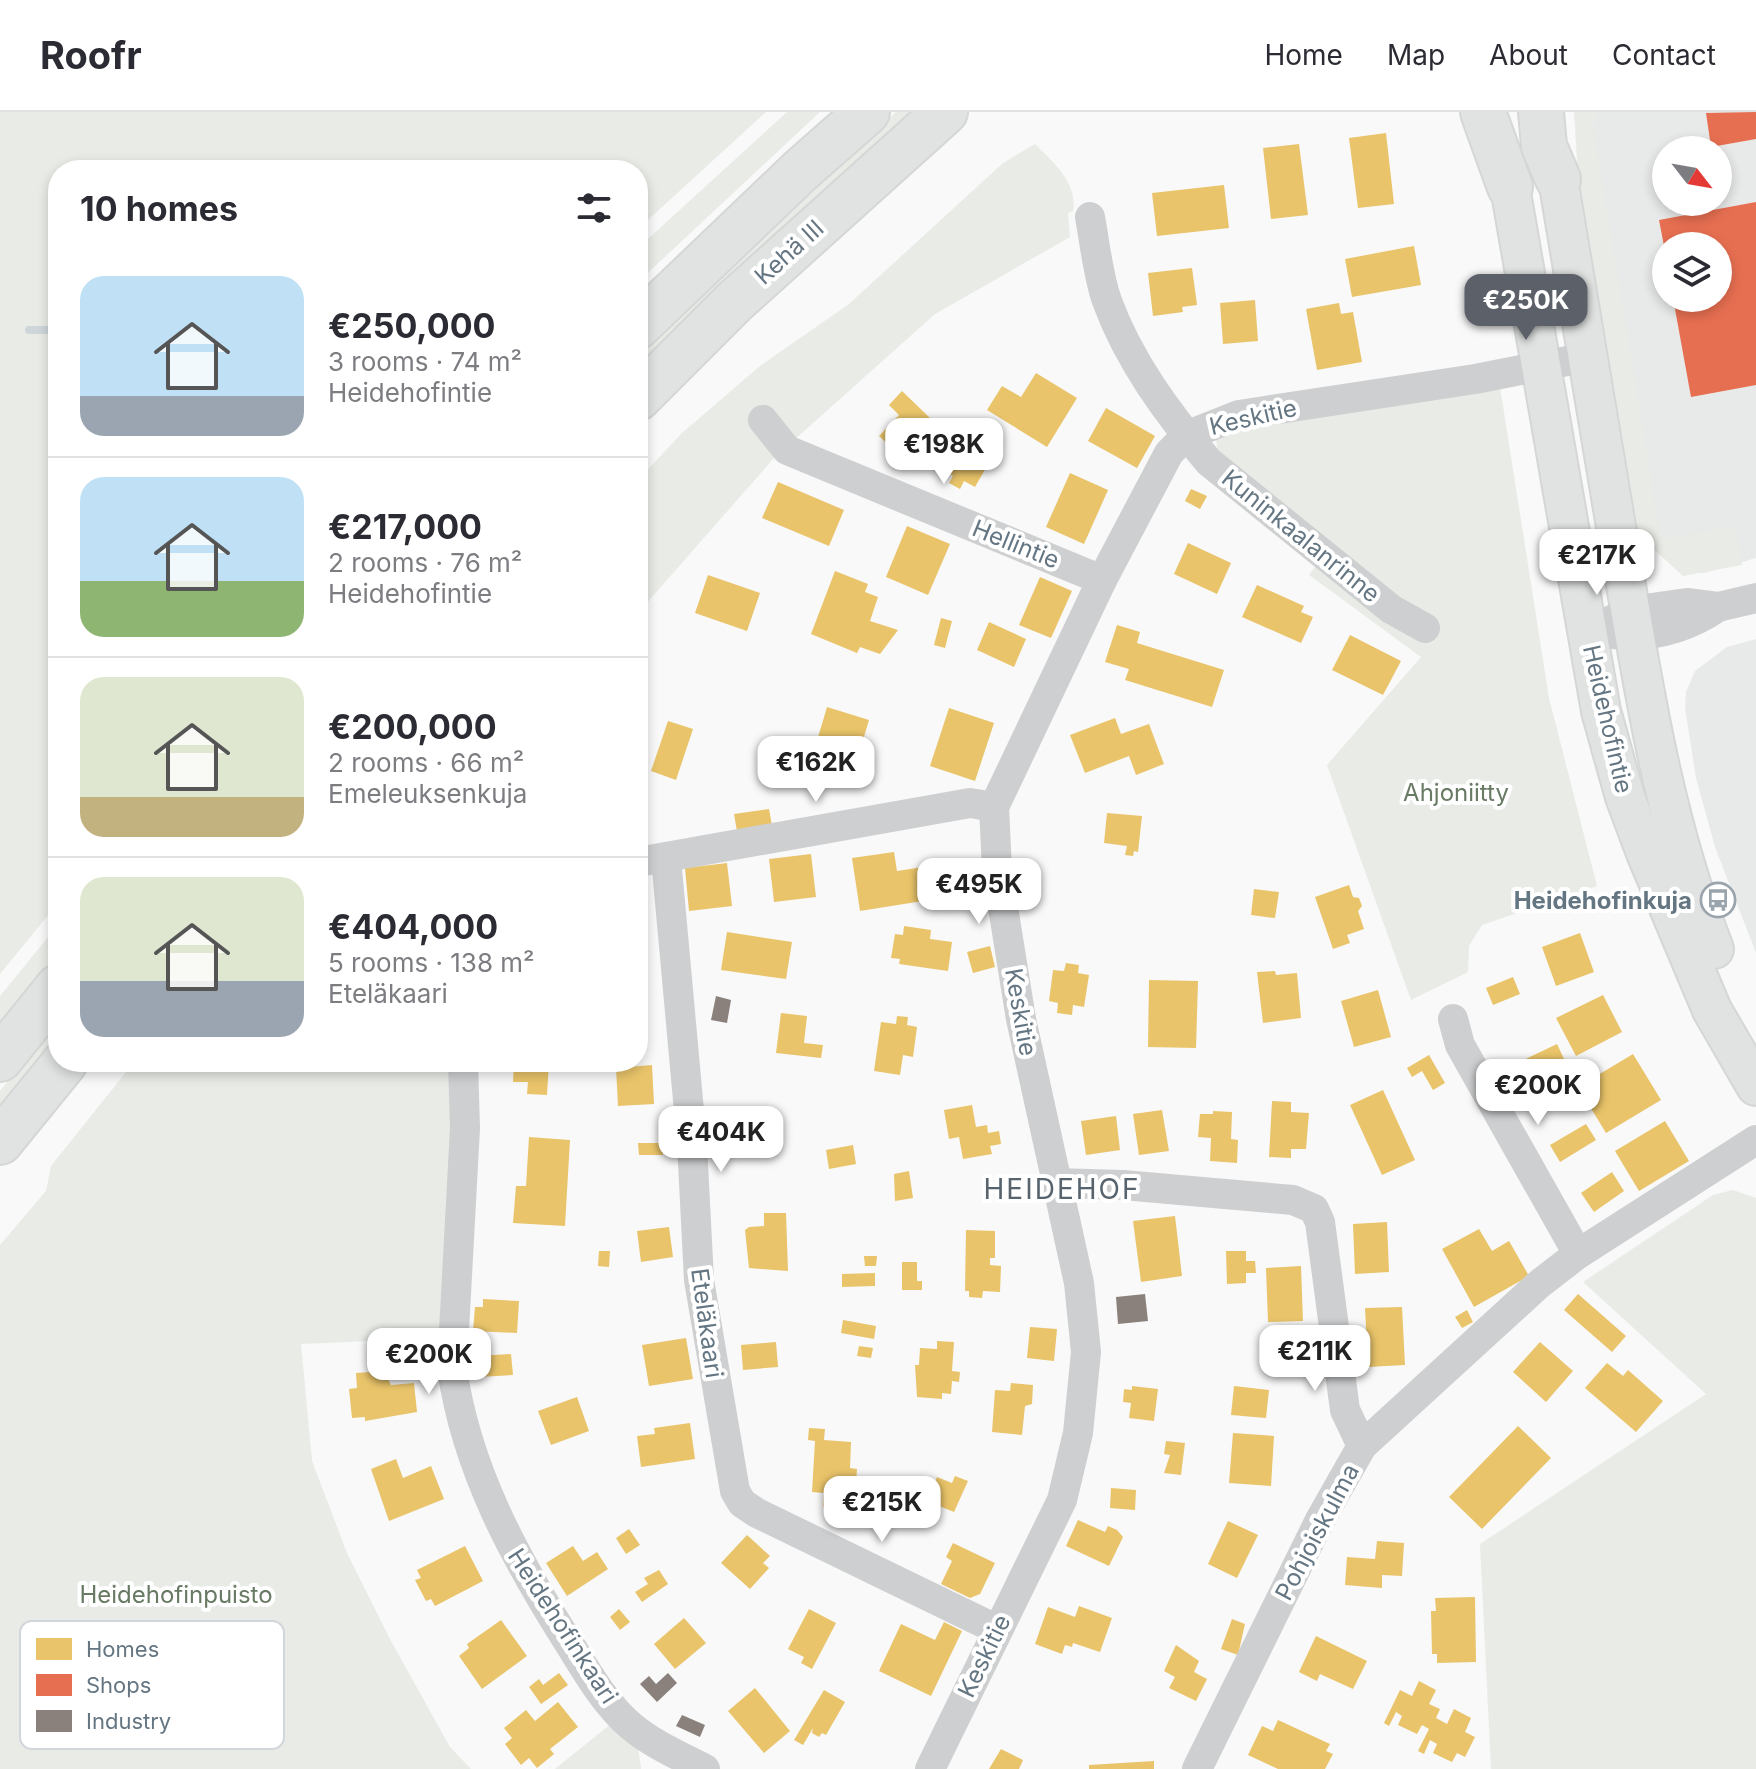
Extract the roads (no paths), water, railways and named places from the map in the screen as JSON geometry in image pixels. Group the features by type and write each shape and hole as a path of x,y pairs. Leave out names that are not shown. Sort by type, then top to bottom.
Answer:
{"highway":[{"path":"648,316 800,171 867,112"},
{"name":"Kehä III","path":"648,388 734,302 945,112"},
{"path":"1483,112 1510,187"},
{"path":"1508,112 1510,187"},
{"path":"1541,112 1544,146 1558,179"},
{"path":"1558,179 1561,112"},
{"path":"0,1059 48,999"},
{"path":"0,1142 57,1072"}],"main road":[{"name":"Heidehofintie","path":"1558,179 1632,623 1670,819 1692,894 1725,977 1756,1038"},
{"name":"Heidehofintie","path":"1510,187 1601,711 1625,797 1712,1010 1756,1086"}],"street":[{"name":"Kuninkaalanrinne","path":"1090,217 1106,300 1146,380 1186,436 1209,462 1391,609 1425,628"},
{"name":"Keskitie","path":"930,1769 996,1629 1062,1500 1078,1433 1086,1352 1083,1308 1021,1019 997,870 994,807 1102,580 1169,453 1186,436 1239,415 1588,357"},
{"name":"Hellintie","path":"763,420 787,450 1102,580"},
{"path":"1588,632 1632,623 1694,623 1718,607 1756,598"},
{"path":"652,860 970,803 994,807"},
{"name":"Eteläkaari","path":"652,860 692,1144 699,1280 735,1491 742,1503 757,1513 996,1629"},
{"path":"1453,1019 1460,1045 1578,1254"},
{"name":"Heidehofinkaari","path":"463,1072 465,1128 452,1368 457,1405 496,1516 520,1567 593,1680 628,1724 705,1769"},
{"path":"1362,1446 1538,1285 1578,1254 1756,1140"},
{"name":"Pohjoiskulma","path":"1056,1183 1123,1185 1293,1200 1314,1209 1320,1222 1345,1410 1362,1446 1320,1520 1197,1769"}],"waterway":[{"path":"29,330 48,330"}],"place":[{"name":"Heidehofinkuja","path":"1718,900"}],"district":[{"name":"HEIDEHOF","path":"1062,1189"}],"park label":[{"name":"Ahjoniitty","path":"1456,792"},
{"name":"Heidehofinpuisto","path":"176,1594"}]}
